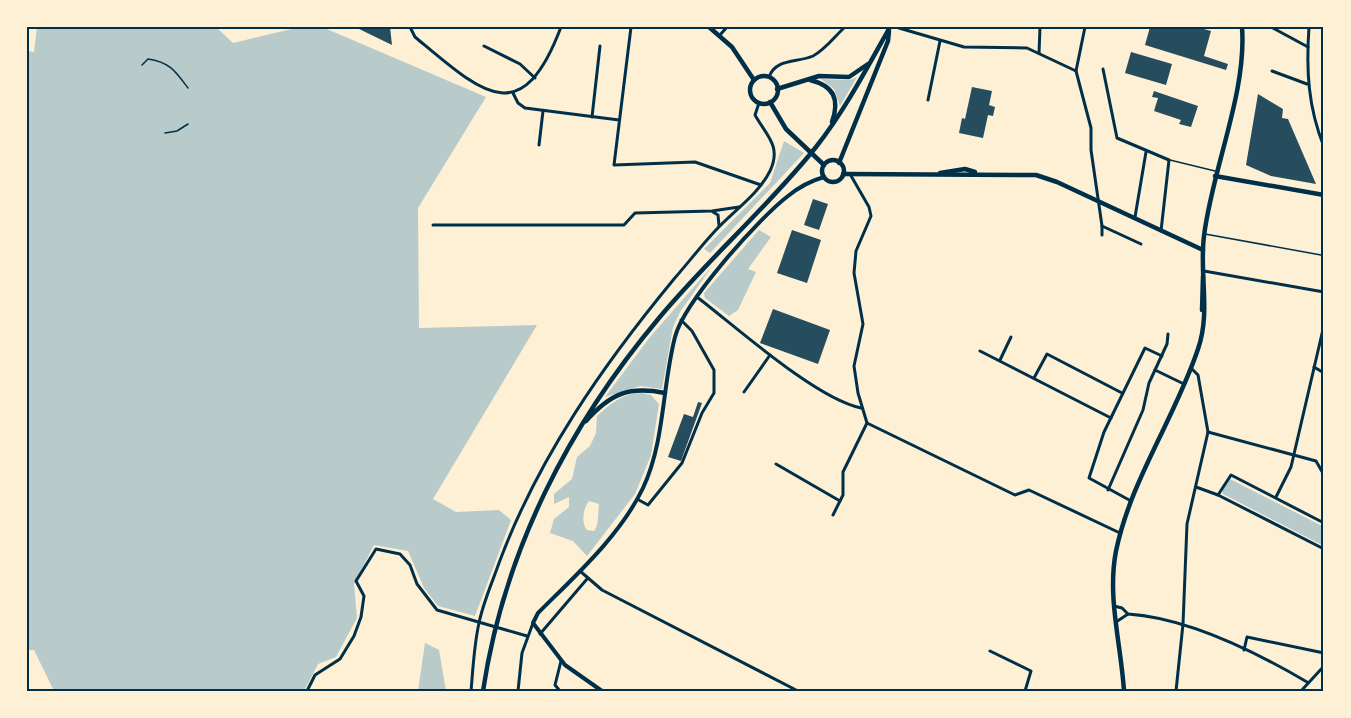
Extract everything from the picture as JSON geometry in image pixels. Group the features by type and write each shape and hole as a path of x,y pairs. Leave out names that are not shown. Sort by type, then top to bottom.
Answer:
{"main road":[{"path":"709,27 736,52 754,80"},
{"path":"483,691 498,620 528,528 550,480 578,430 610,379 659,318 816,146 870,63 890,27"},
{"path":"843,174 839,163 888,41 890,27"},
{"path":"1124,691 1114,606 1114,567 1120,533 1131,501 1191,368 1203,325 1204,234 1242,58 1242,27"},
{"path":"777,89 819,76 849,77 870,63"},
{"path":"762,76 769,77 775,82 776,96 770,102 759,103 750,93 754,80 762,76"},
{"path":"810,80 826,85 834,95 836,109 829,128"},
{"path":"770,102 786,129 824,165 824,177 834,182 843,174 960,175 981,173 1041,176 1203,250"},
{"path":"824,165 831,161 839,163"},
{"path":"936,174 965,169 981,173"},
{"path":"960,175 965,169"},
{"path":"1216,174 1324,195"},
{"path":"578,430 596,410 621,393 642,389 665,393"}],"street":[{"path":"410,27 416,37 482,88 493,93 513,93 535,78 561,27"},
{"path":"631,27 614,165 695,162 761,185"},
{"path":"720,35 727,27"},
{"path":"769,77 773,68 779,64 820,52 845,27"},
{"path":"1039,53 1040,27"},
{"path":"1085,27 1076,71 1091,128 1091,150 1102,236"},
{"path":"1271,27 1308,47"},
{"path":"1309,27 1307,84 1315,126 1324,147"},
{"path":"899,28 907,28 939,41 964,47 1020,46 1076,71"},
{"path":"928,100 939,41"},
{"path":"484,46 520,64 535,78"},
{"path":"592,117 600,46"},
{"path":"1103,69 1117,138 1169,160 1161,232"},
{"path":"1272,71 1307,84"},
{"path":"513,93 521,106 543,111 620,120"},
{"path":"471,691 479,622 514,522 534,480 612,360 663,293 719,227 761,185 770,172 775,155 773,140 754,115 759,103"},
{"path":"539,145 543,111"},
{"path":"1134,219 1146,152"},
{"path":"850,174 869,207 870,216 856,251 854,269 863,331 854,366 861,408 867,423 1015,495 1029,490 1120,533"},
{"path":"518,691 527,636 538,613 580,571 637,499 654,457 675,337 681,320 734,252 784,199 804,185 824,177"},
{"path":"433,225 624,225 635,213 712,211 741,206"},
{"path":"712,211 718,215 719,227"},
{"path":"1102,226 1141,244"},
{"path":"1204,271 1324,292"},
{"path":"697,297 770,355 840,400 861,408"},
{"path":"637,499 648,505 679,469 702,414 712,399 714,370 692,332 681,320"},
{"path":"1276,497 1291,466 1292,453 1324,326"},
{"path":"1107,490 1143,410 1147,389 1167,344 1168,334"},
{"path":"1000,360 1011,337"},
{"path":"1131,501 1107,490 1089,478 1111,418 1145,348 1162,356"},
{"path":"980,351 1111,418"},
{"path":"1034,378 1047,354 1122,393"},
{"path":"744,392 770,355"},
{"path":"1314,367 1324,373"},
{"path":"1176,691 1184,624 1186,524 1208,432 1198,375 1191,368"},
{"path":"1155,370 1184,384"},
{"path":"833,515 843,495 843,472 867,423"},
{"path":"1208,432 1316,461 1324,475"},
{"path":"776,464 840,501"},
{"path":"1218,495 1229,475 1324,523"},
{"path":"1196,487 1218,495 1324,549"},
{"path":"307,691 315,675 340,659 354,636 361,617 363,596 356,581 376,549 400,554 410,565 417,584 437,610 527,636"},
{"path":"580,571 602,590 798,691"},
{"path":"540,634 587,579"},
{"path":"1114,606 1122,608 1128,614 1184,624 1280,666 1307,682"},
{"path":"1116,622 1128,614"},
{"path":"533,623 561,661 582,679 602,691"},
{"path":"1244,650 1247,637 1324,653"},
{"path":"990,651 1031,671"},
{"path":"560,691 555,685 561,661"},
{"path":"1026,691 1032,666"},
{"path":"1301,691 1324,666"}],"lane":[{"path":"1169,160 1216,174"},
{"path":"1204,234 1321,255"}],"path":[{"path":"142,65 148,59 168,64 175,68 188,88"},
{"path":"165,133 177,131 188,124"}],"shaded area":[{"path":"37,27 216,27 233,43 300,27 322,27 486,97 418,208 419,328 537,325 433,499 456,512 499,510 511,520 475,616 438,606 424,588 408,551 374,545 354,584 357,618 336,657 318,664 304,691 54,691 34,650 27,650 27,51 34,52"},
{"path":"857,77 840,106 834,89 821,79 850,80"},
{"path":"784,141 804,153 710,253 704,249 770,183"},
{"path":"759,230 771,237 748,269 756,272 738,310 729,316 705,298 704,293"},
{"path":"713,265 680,312 673,327 662,389 640,386 605,397 650,337"},
{"path":"635,393 651,395 659,404 651,455 635,494 587,556 573,541 550,533 554,519 569,507 569,497 554,504 554,494 572,479 577,457 590,446 596,433 597,416 617,400","holes":["589,501 599,504 596,529 587,530 583,520 585,508"]},
{"path":"1230,479 1324,527 1324,546 1223,494 1222,491"},
{"path":"425,643 439,650 446,691 418,691"}],"building":[{"path":"355,27 390,27 392,45"},
{"path":"1150,27 1197,27 1211,31 1204,56 1228,64 1226,70 1145,45"},
{"path":"1131,52 1172,64 1166,85 1125,73"},
{"path":"972,87 992,91 989,105 995,107 993,116 988,115 983,138 959,133 962,118 965,119"},
{"path":"1154,91 1198,106 1191,127 1179,124 1181,120 1154,111 1158,98 1152,97"},
{"path":"1258,94 1283,109 1282,118 1288,119 1316,184 1271,176 1246,165"},
{"path":"813,199 828,204 819,230 804,225"},
{"path":"792,230 821,240 807,283 777,273"},
{"path":"773,309 830,330 818,364 760,343"},
{"path":"698,402 702,403 681,461 668,457 684,414 693,417"}]}
